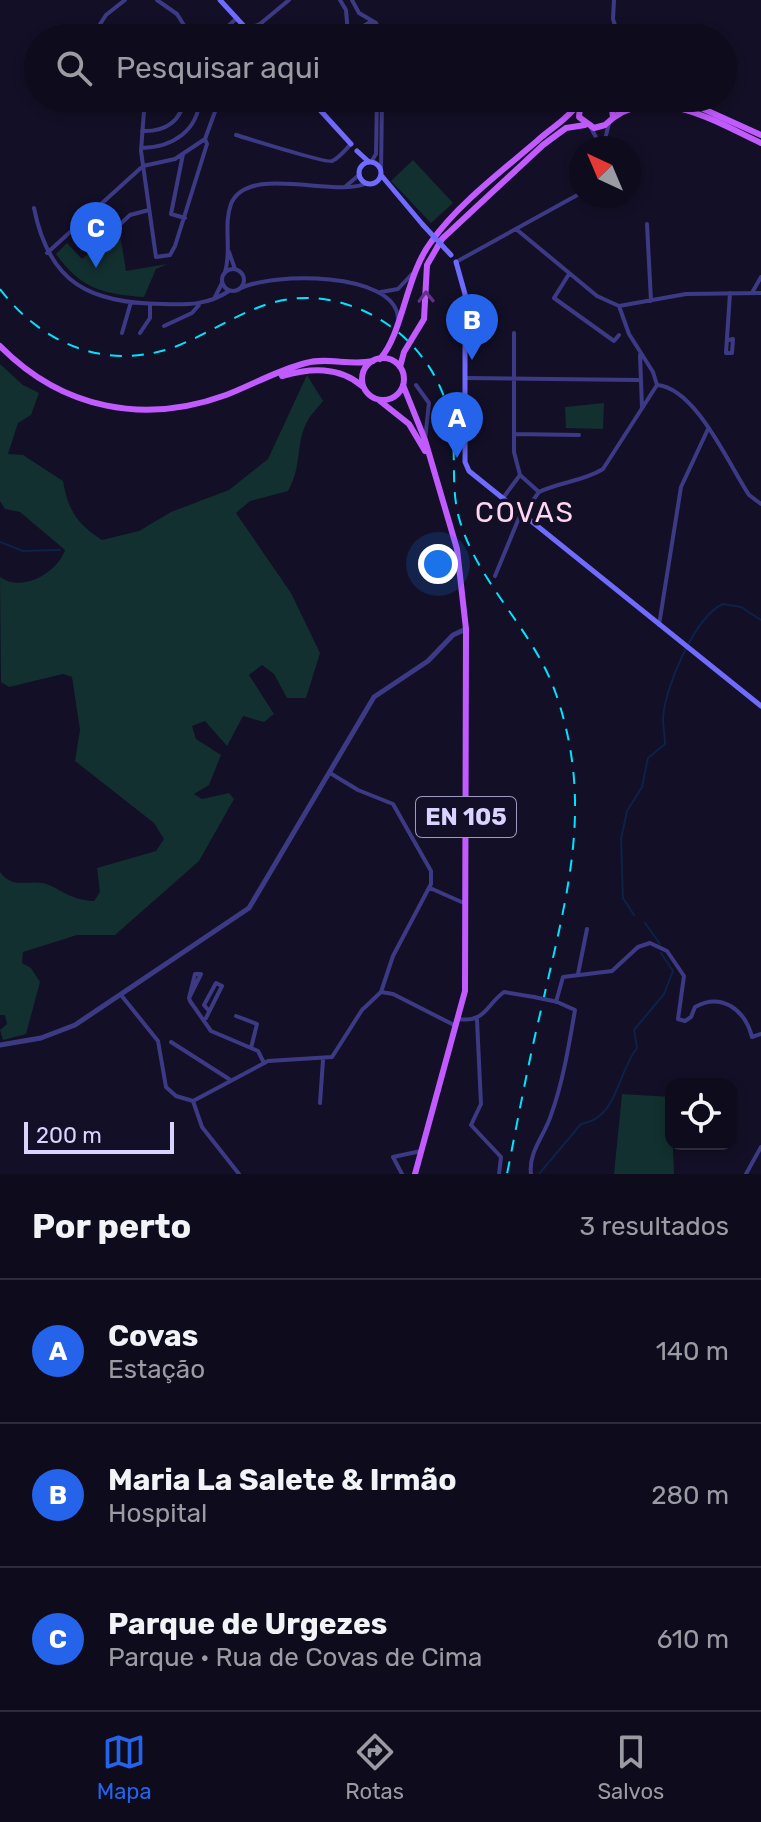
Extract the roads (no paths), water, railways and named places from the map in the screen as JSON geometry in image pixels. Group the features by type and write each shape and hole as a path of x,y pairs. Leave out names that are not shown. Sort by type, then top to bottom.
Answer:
{"main road":[{"path":"220,0 242,24"},
{"path":"322,112 351,144"},
{"path":"363,388 362,376 376,360 398,318 413,273 439,231 571,112"},
{"path":"579,112 579,117 587,126"},
{"path":"611,112 611,120"},
{"path":"400,367 404,352 424,319 427,265 442,239 550,139 566,128 600,128 627,112"},
{"path":"687,112 761,143"},
{"path":"710,112 761,135"},
{"path":"357,151 381,173 390,189 451,255"},
{"path":"367,163 359,175 365,184 376,183 390,189"},
{"path":"376,183 381,173"},
{"path":"456,262 465,294 465,462 469,471 761,706"},
{"name":"EN 105","path":"0,346 21,366 54,387 122,410 182,408 313,362 391,360 400,367 403,385 425,440 460,562 466,629 467,973 458,1022 415,1174"},
{"name":"EN 105","path":"259,382 320,369 340,373 409,424 434,470"},
{"path":"377,400 390,399 403,385"}],"street":[{"path":"100,24 106,15 125,0"},
{"path":"157,0 177,14 183,24"},
{"path":"260,24 289,0"},
{"path":"344,24 342,1 352,0 356,11 373,24"},
{"path":"614,0 615,24"},
{"path":"230,24 237,18"},
{"path":"367,24 372,21"},
{"path":"144,112 141,148 156,257 170,255 185,218 207,144 205,139"},
{"path":"142,131 161,130 172,123 180,112"},
{"path":"141,148 162,146 180,137 192,125 196,112"},
{"path":"47,253 143,166 183,154 205,139 215,112"},
{"path":"367,163 376,154 378,112"},
{"path":"379,112 381,173"},
{"path":"606,136 611,120"},
{"path":"587,126 594,136"},
{"path":"236,135 280,146 323,163 333,161 351,144 357,151"},
{"path":"183,154 171,214 185,218"},
{"path":"336,187 352,184 359,175"},
{"path":"215,297 222,283 229,250 231,204 247,187 267,184 336,187 365,184"},
{"path":"451,255 456,262 569,200"},
{"path":"34,208 47,253 79,288 93,295 131,302 199,305"},
{"path":"95,248 130,215 149,210"},
{"path":"647,224 651,301"},
{"path":"516,229 597,296 619,306 686,294 761,293"},
{"path":"229,250 235,269 258,281"},
{"path":"225,272 235,269"},
{"path":"164,326 192,313 199,305 215,297 258,281 310,278 378,292 398,289 413,273"},
{"path":"239,289 244,283 242,274"},
{"path":"569,274 554,298 614,341 619,335"},
{"path":"753,291 761,277"},
{"path":"222,283 229,291"},
{"path":"378,292 395,303 398,318"},
{"path":"729,340 730,293"},
{"path":"122,333 131,302"},
{"path":"140,333 150,318 150,304"},
{"path":"619,306 657,385"},
{"path":"514,333 514,434 520,475 539,492"},
{"path":"640,355 638,380 642,408"},
{"path":"466,378 638,380"},
{"path":"416,385 429,403 425,440"},
{"path":"495,576 522,513 539,492 557,483 592,476 603,469 657,385"},
{"path":"657,385 669,386 682,395 708,429 749,495 761,504"},
{"path":"659,625 681,487 708,429"},
{"path":"514,434 579,435"},
{"path":"503,498 520,475"},
{"path":"0,1045 62,1031 249,908 374,697 416,670 453,635 466,629"},
{"path":"121,995 158,1041 166,1087 176,1096 193,1101 229,1079 264,1063 285,1058 323,1060 337,1053 363,1008 381,992 393,956 430,888 430,866 410,838 396,807 330,773"},
{"path":"430,888 466,904"},
{"path":"578,975 587,929"},
{"path":"554,1001 561,979 612,971 638,947 650,943 667,951 684,976 686,988 677,1011 678,1019 685,1021 691,1017 695,1007 706,1001 721,1001 740,1011 752,1037 761,1034"},
{"path":"195,974 201,974 195,986 189,998 195,974"},
{"path":"205,1019 222,986 216,983 204,1005 209,1011"},
{"path":"381,992 393,994 458,1022 477,1020 504,992 573,1007 575,1014 559,1088 551,1117 532,1156 531,1174"},
{"path":"189,998 211,1031 262,1053 264,1063"},
{"path":"236,1016 257,1024 251,1048"},
{"path":"477,1020 481,1104 471,1125 501,1157 499,1174"},
{"path":"171,1042 229,1079"},
{"path":"320,1103 323,1060"},
{"path":"193,1101 202,1127 239,1174"},
{"path":"746,1174 761,1147"},
{"path":"402,1174 393,1157 421,1151"}],"waterway":[{"path":"0,542 23,551 60,550"},
{"path":"634,915 623,898 621,839 627,811 642,787 648,758 665,744 663,719 675,673 702,623 723,604 741,607 761,620"},
{"path":"645,923 660,944"},
{"path":"539,1174 581,1124 602,1113 615,1094 637,1048 634,1030 664,994 673,971 661,953"}],"railway":[{"path":"0,289 17,309 57,338 102,354 127,356 177,346 270,303 311,298 334,301 378,318 397,331 428,365 448,408 454,453 455,496 467,542 546,671 568,735 574,775 575,814 567,890 507,1174"}],"place":[{"name":"Parque de Urgezes","path":"96,268"},
{"name":"Maria La Salete & Irmão","path":"472,360"},
{"name":"Covas","path":"457,458"}],"district":[{"name":"COVAS","path":"525,512"}]}
